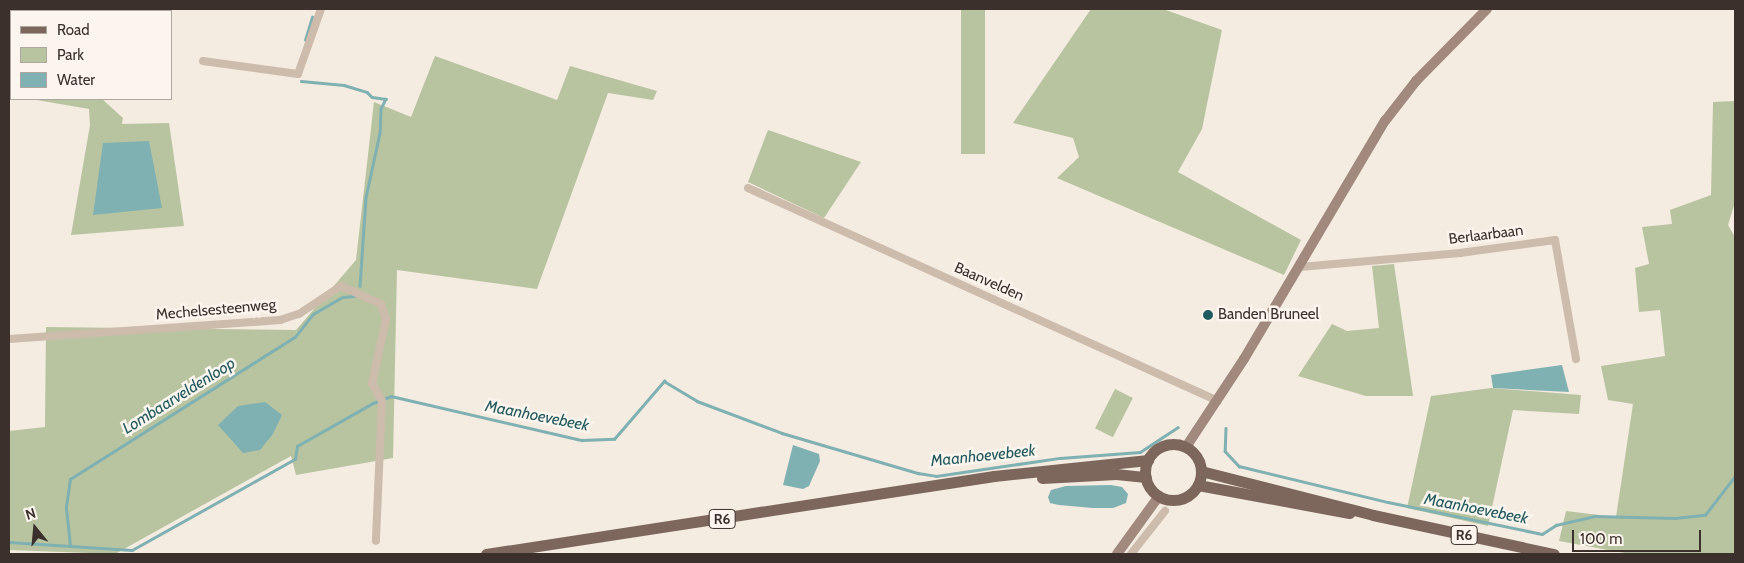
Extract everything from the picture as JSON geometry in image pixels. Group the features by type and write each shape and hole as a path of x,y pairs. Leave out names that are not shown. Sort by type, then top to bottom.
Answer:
{"main road":[{"name":"R6","path":"486,554 994,476 1148,460 1164,446 1186,447"},
{"path":"1148,460 1146,477 1159,496 1179,499 1192,493 1198,485 1201,471 1197,457 1186,447"},
{"name":"R6","path":"1201,471 1373,515 1554,554"},
{"name":"R6","path":"958,483 1116,474 1146,477"},
{"name":"R6","path":"1198,485 1328,510 1373,515"}],"street":[{"path":"203,61 298,74 320,9"},
{"path":"1186,447 1218,400 1300,267 1385,121 1416,81 1487,9"},
{"name":"Baanvelden","path":"748,188 1218,400"},
{"name":"Berlaarbaan","path":"1300,267 1460,253 1555,240 1576,359"},
{"name":"Mechelsesteenweg","path":"9,339 280,320 299,314 340,286 381,304 386,319 372,383 382,401 376,541"},
{"path":"1117,554 1159,496"},
{"path":"1131,554 1165,511"}],"green space":[{"path":"961,9 985,9 985,154 961,154"},
{"path":"1091,9 1163,9 1222,30 1202,129 1178,172 1301,240 1284,275 1057,178 1079,157 1073,138 1013,123"},
{"path":"435,56 557,100 570,66 657,91 653,100 608,93 537,289 397,270 393,458 296,475 291,456 115,554 9,550 9,431 45,427 46,327 296,330 356,260 374,102 411,117"},
{"path":"37,100 103,100 123,118 122,124 169,123 184,226 71,235 90,125 89,109"},
{"path":"1735,101 1735,202 1728,225 1735,237 1735,554 1630,554 1559,541 1566,511 1616,517 1633,404 1608,400 1601,366 1665,356 1660,310 1639,312 1635,268 1649,264 1642,227 1672,224 1670,210 1711,195 1713,102"},
{"path":"768,130 861,162 824,218 748,182"},
{"path":"1394,264 1413,396 1366,396 1298,376 1332,324 1347,331 1379,328 1372,266"},
{"path":"1491,388 1581,395 1579,414 1513,410 1488,526 1407,508 1431,396"},
{"path":"1115,389 1133,398 1113,437 1095,428"}],"water":[{"path":"149,141 162,208 93,215 103,143"},
{"path":"1562,365 1569,392 1493,388 1491,375"},
{"path":"265,402 282,415 273,434 260,450 243,453 218,425 238,406"},
{"path":"793,445 819,454 820,461 809,486 803,489 783,485"},
{"path":"1111,485 1122,487 1128,494 1126,503 1113,508 1093,508 1050,503 1048,497 1051,490 1066,486"}],"waterway":[{"name":"Lombaarveldenloop","path":"305,40 312,17"},
{"name":"Lombaarveldenloop","path":"301,81 344,85 367,92 372,97 386,99 381,109 380,133 366,198 360,286"},
{"name":"Lombaarveldenloop","path":"70,546 66,507 70,479 295,337 313,314 343,297 354,296"},
{"name":"Maanhoevebeek","path":"9,542 132,550 295,459 297,446 373,403 391,396 582,440 614,439 664,381 697,401 782,433 918,473 936,476 1060,458 1140,452 1178,427"},
{"name":"Maanhoevebeek","path":"1226,428 1225,451 1239,466 1388,502 1542,534 1556,525 1594,516 1675,518 1705,515 1735,476"}],"place":[{"name":"Banden Bruneel","path":"1208,315"}]}
